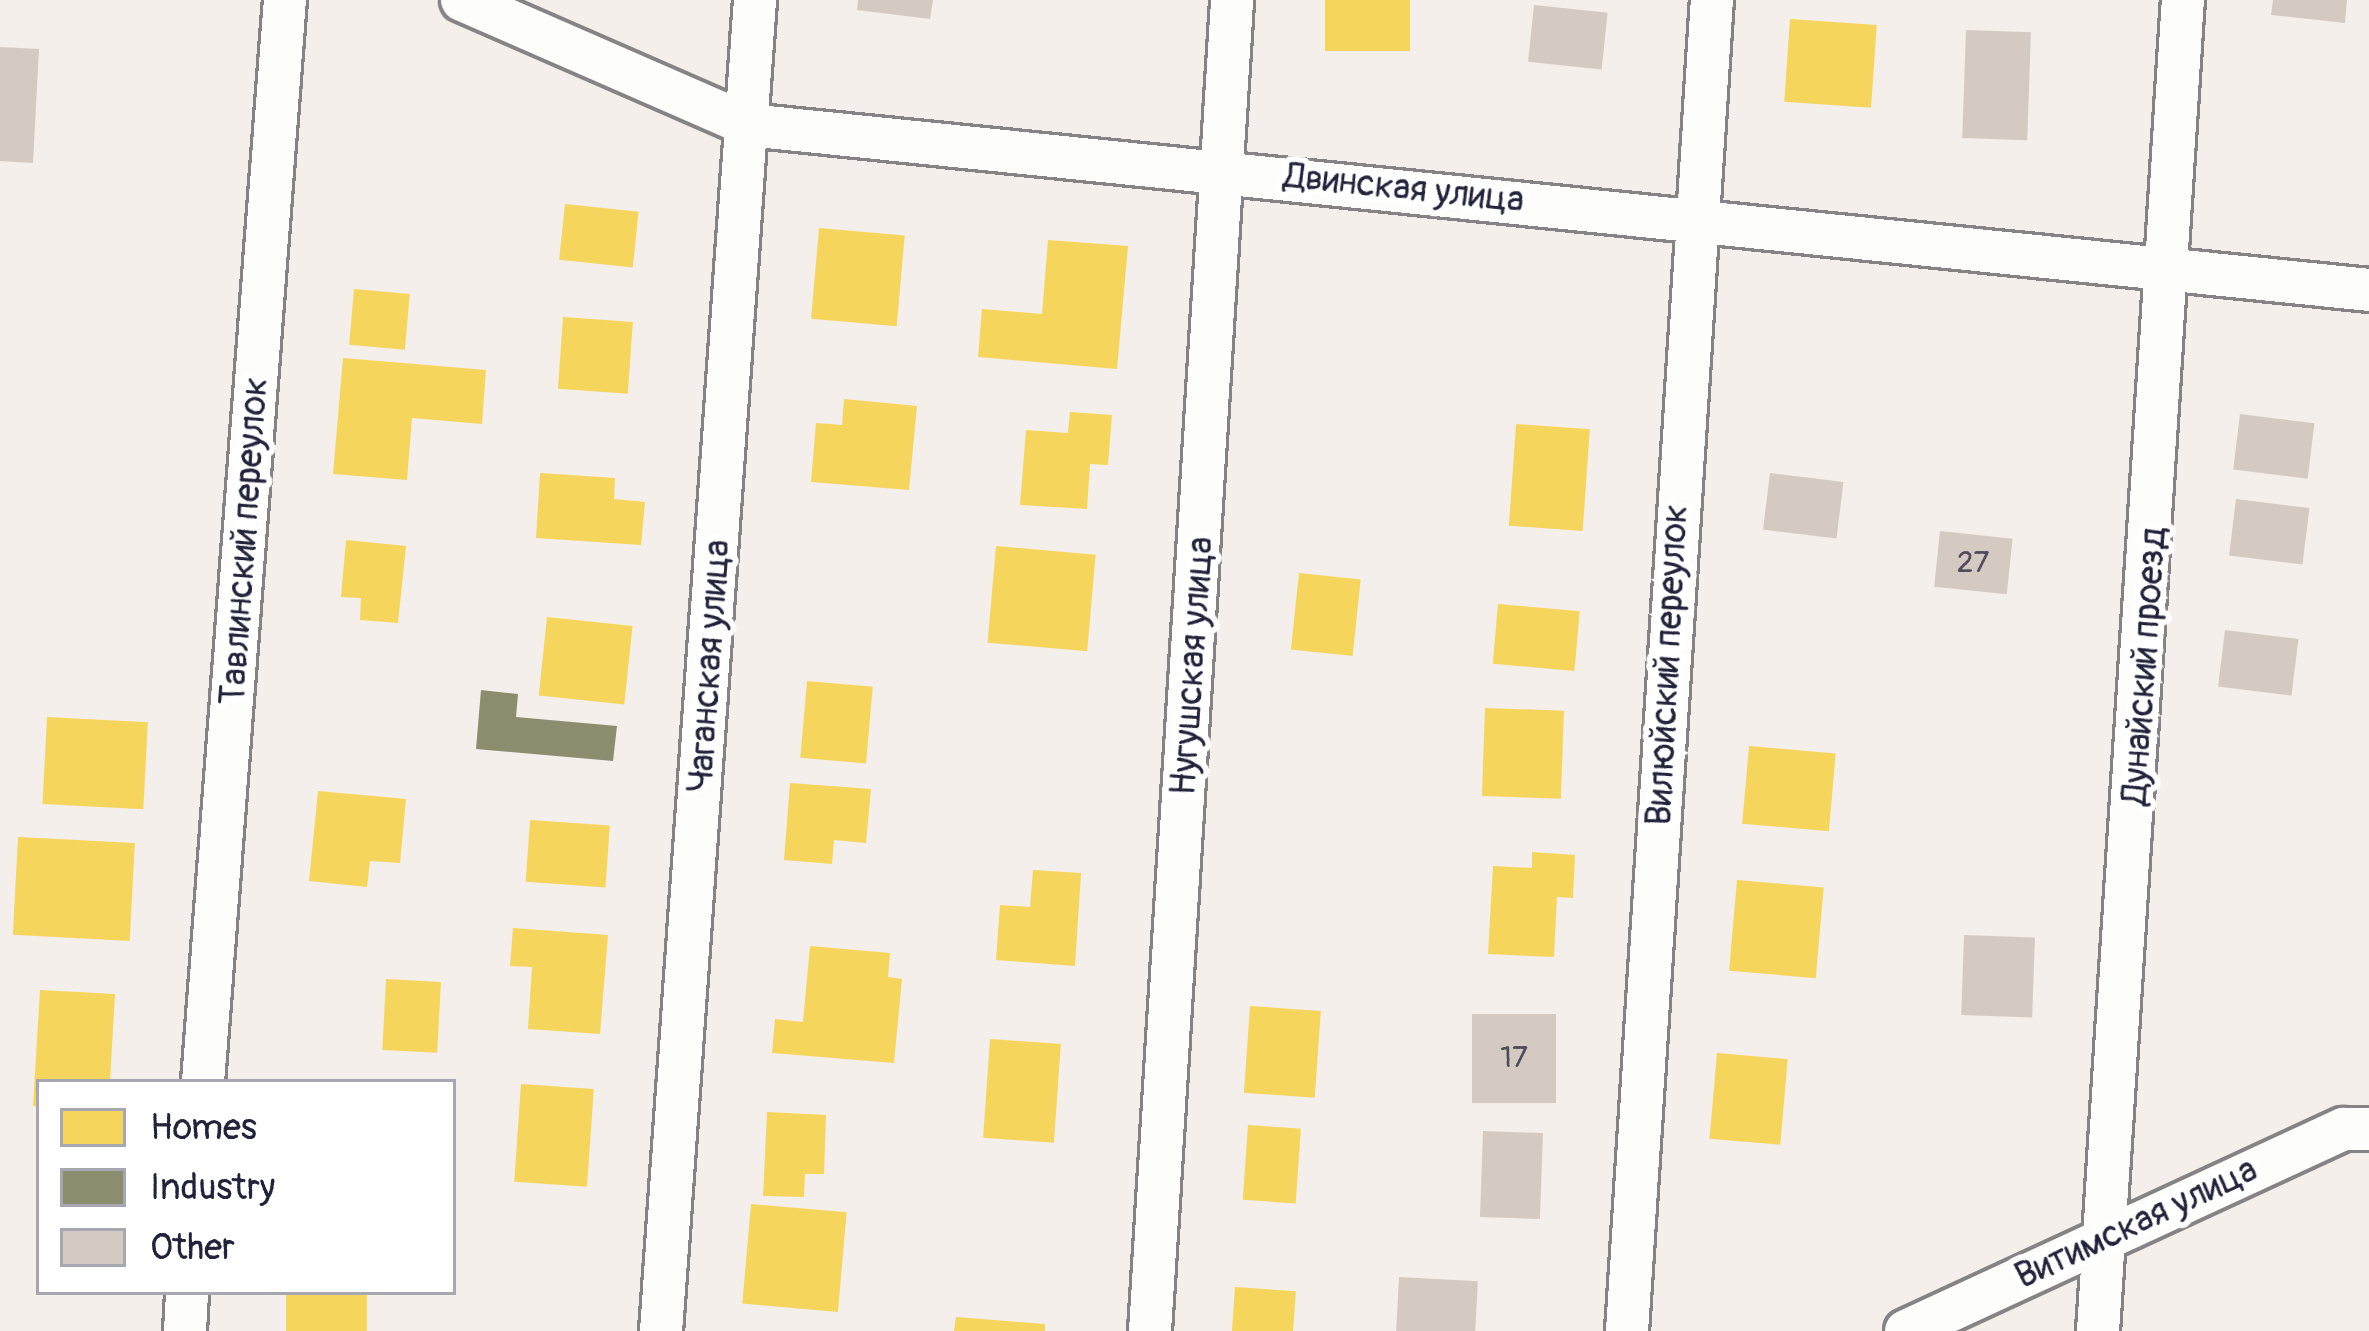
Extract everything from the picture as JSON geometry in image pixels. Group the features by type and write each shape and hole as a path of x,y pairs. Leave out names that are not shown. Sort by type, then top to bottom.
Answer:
{"street":[{"name":"Тавлинский переулок","path":"203,1079 285,0"},
{"name":"Двинская улица","path":"462,0 748,124 2172,264 2369,290"},
{"name":"Чаганская улица","path":"661,1331 754,0"},
{"name":"Нугушская улица","path":"1150,1331 1232,0"},
{"name":"Вилюйский переулок","path":"1628,1331 1694,220 1712,0"},
{"name":"Дунайский проезд","path":"2098,1331 2172,264 2183,0"},
{"name":"Витимская улица","path":"1906,1331 2104,1235 2344,1129 2369,1129"},
{"path":"184,1331 188,1295"}],"building: Homes":[{"path":"1325,0 1410,0 1410,51 1325,51"},
{"path":"1790,19 1877,25 1871,108 1784,102"},
{"path":"565,204 639,212 633,267 559,260"},
{"path":"819,228 905,235 897,326 811,319"},
{"path":"1048,240 1128,246 1117,369 978,357 982,309 1042,314"},
{"path":"354,289 410,294 405,350 349,345"},
{"path":"563,317 633,322 628,394 558,389"},
{"path":"343,358 486,370 482,424 412,418 407,480 333,474"},
{"path":"844,399 917,406 909,490 811,482 816,423 842,425"},
{"path":"1070,412 1112,415 1108,465 1090,464 1087,509 1020,505 1026,430 1068,433"},
{"path":"1516,424 1590,429 1583,531 1509,526"},
{"path":"540,473 615,478 614,499 645,502 641,545 536,538"},
{"path":"346,540 406,546 398,623 360,620 361,598 341,597"},
{"path":"996,546 1096,555 1087,651 988,643"},
{"path":"1299,573 1361,579 1353,656 1291,650"},
{"path":"1498,604 1580,611 1574,671 1493,664"},
{"path":"547,617 633,626 624,705 539,696"},
{"path":"807,681 873,687 866,763 800,758"},
{"path":"1485,708 1564,711 1561,799 1482,796"},
{"path":"47,717 148,722 143,809 42,804"},
{"path":"1749,746 1836,754 1829,831 1742,824"},
{"path":"790,783 871,789 866,843 834,840 832,864 784,860"},
{"path":"318,791 406,799 400,863 370,861 367,887 309,881"},
{"path":"530,820 610,826 605,887 526,882"},
{"path":"18,837 135,843 130,941 13,935"},
{"path":"1532,852 1575,855 1573,898 1557,897 1554,957 1488,954 1493,866 1532,868"},
{"path":"1033,870 1081,873 1075,966 996,960 1000,905 1030,907"},
{"path":"1737,880 1824,888 1816,978 1729,971"},
{"path":"513,928 608,935 600,1034 528,1029 532,967 510,966"},
{"path":"810,946 890,953 888,977 902,979 894,1063 772,1053 775,1019 803,1022"},
{"path":"386,979 441,982 437,1053 382,1050"},
{"path":"40,990 115,994 110,1079 36,1079 33,1106"},
{"path":"1250,1006 1321,1011 1315,1098 1244,1093"},
{"path":"990,1039 1061,1044 1054,1143 983,1138"},
{"path":"1717,1053 1788,1059 1780,1145 1710,1139"},
{"path":"521,1084 594,1089 587,1187 514,1182"},
{"path":"767,1112 826,1115 824,1174 805,1174 804,1197 763,1196"},
{"path":"1248,1125 1301,1129 1296,1204 1243,1200"},
{"path":"751,1204 847,1212 838,1312 742,1304"},
{"path":"1235,1287 1296,1291 1293,1331 1232,1331"},
{"path":"286,1295 367,1295 367,1331 286,1331"},
{"path":"956,1317 1045,1324 1045,1331 954,1331"}],"building: Industry":[{"path":"481,690 518,694 516,717 617,726 613,761 476,749"}],"building: Other":[{"path":"858,0 933,0 930,19 857,10"},
{"path":"2273,0 2347,0 2345,23 2271,15"},
{"path":"1534,5 1608,13 1602,69 1528,62"},
{"path":"1966,30 2031,32 2027,140 1962,138"},
{"path":"0,47 39,49 33,163 0,161"},
{"path":"2240,414 2314,423 2308,479 2233,470"},
{"path":"1770,473 1843,482 1837,539 1763,530"},
{"path":"2236,499 2309,508 2303,565 2229,556"},
{"path":"1940,531 2013,539 2007,594 1934,587"},
{"path":"2225,630 2298,639 2292,696 2218,687"},
{"path":"1964,935 2035,937 2032,1017 1961,1015"},
{"path":"1472,1014 1556,1014 1556,1103 1472,1103"},
{"path":"1483,1131 1543,1133 1540,1219 1480,1217"},
{"path":"1399,1277 1478,1281 1475,1331 1396,1331"}]}
